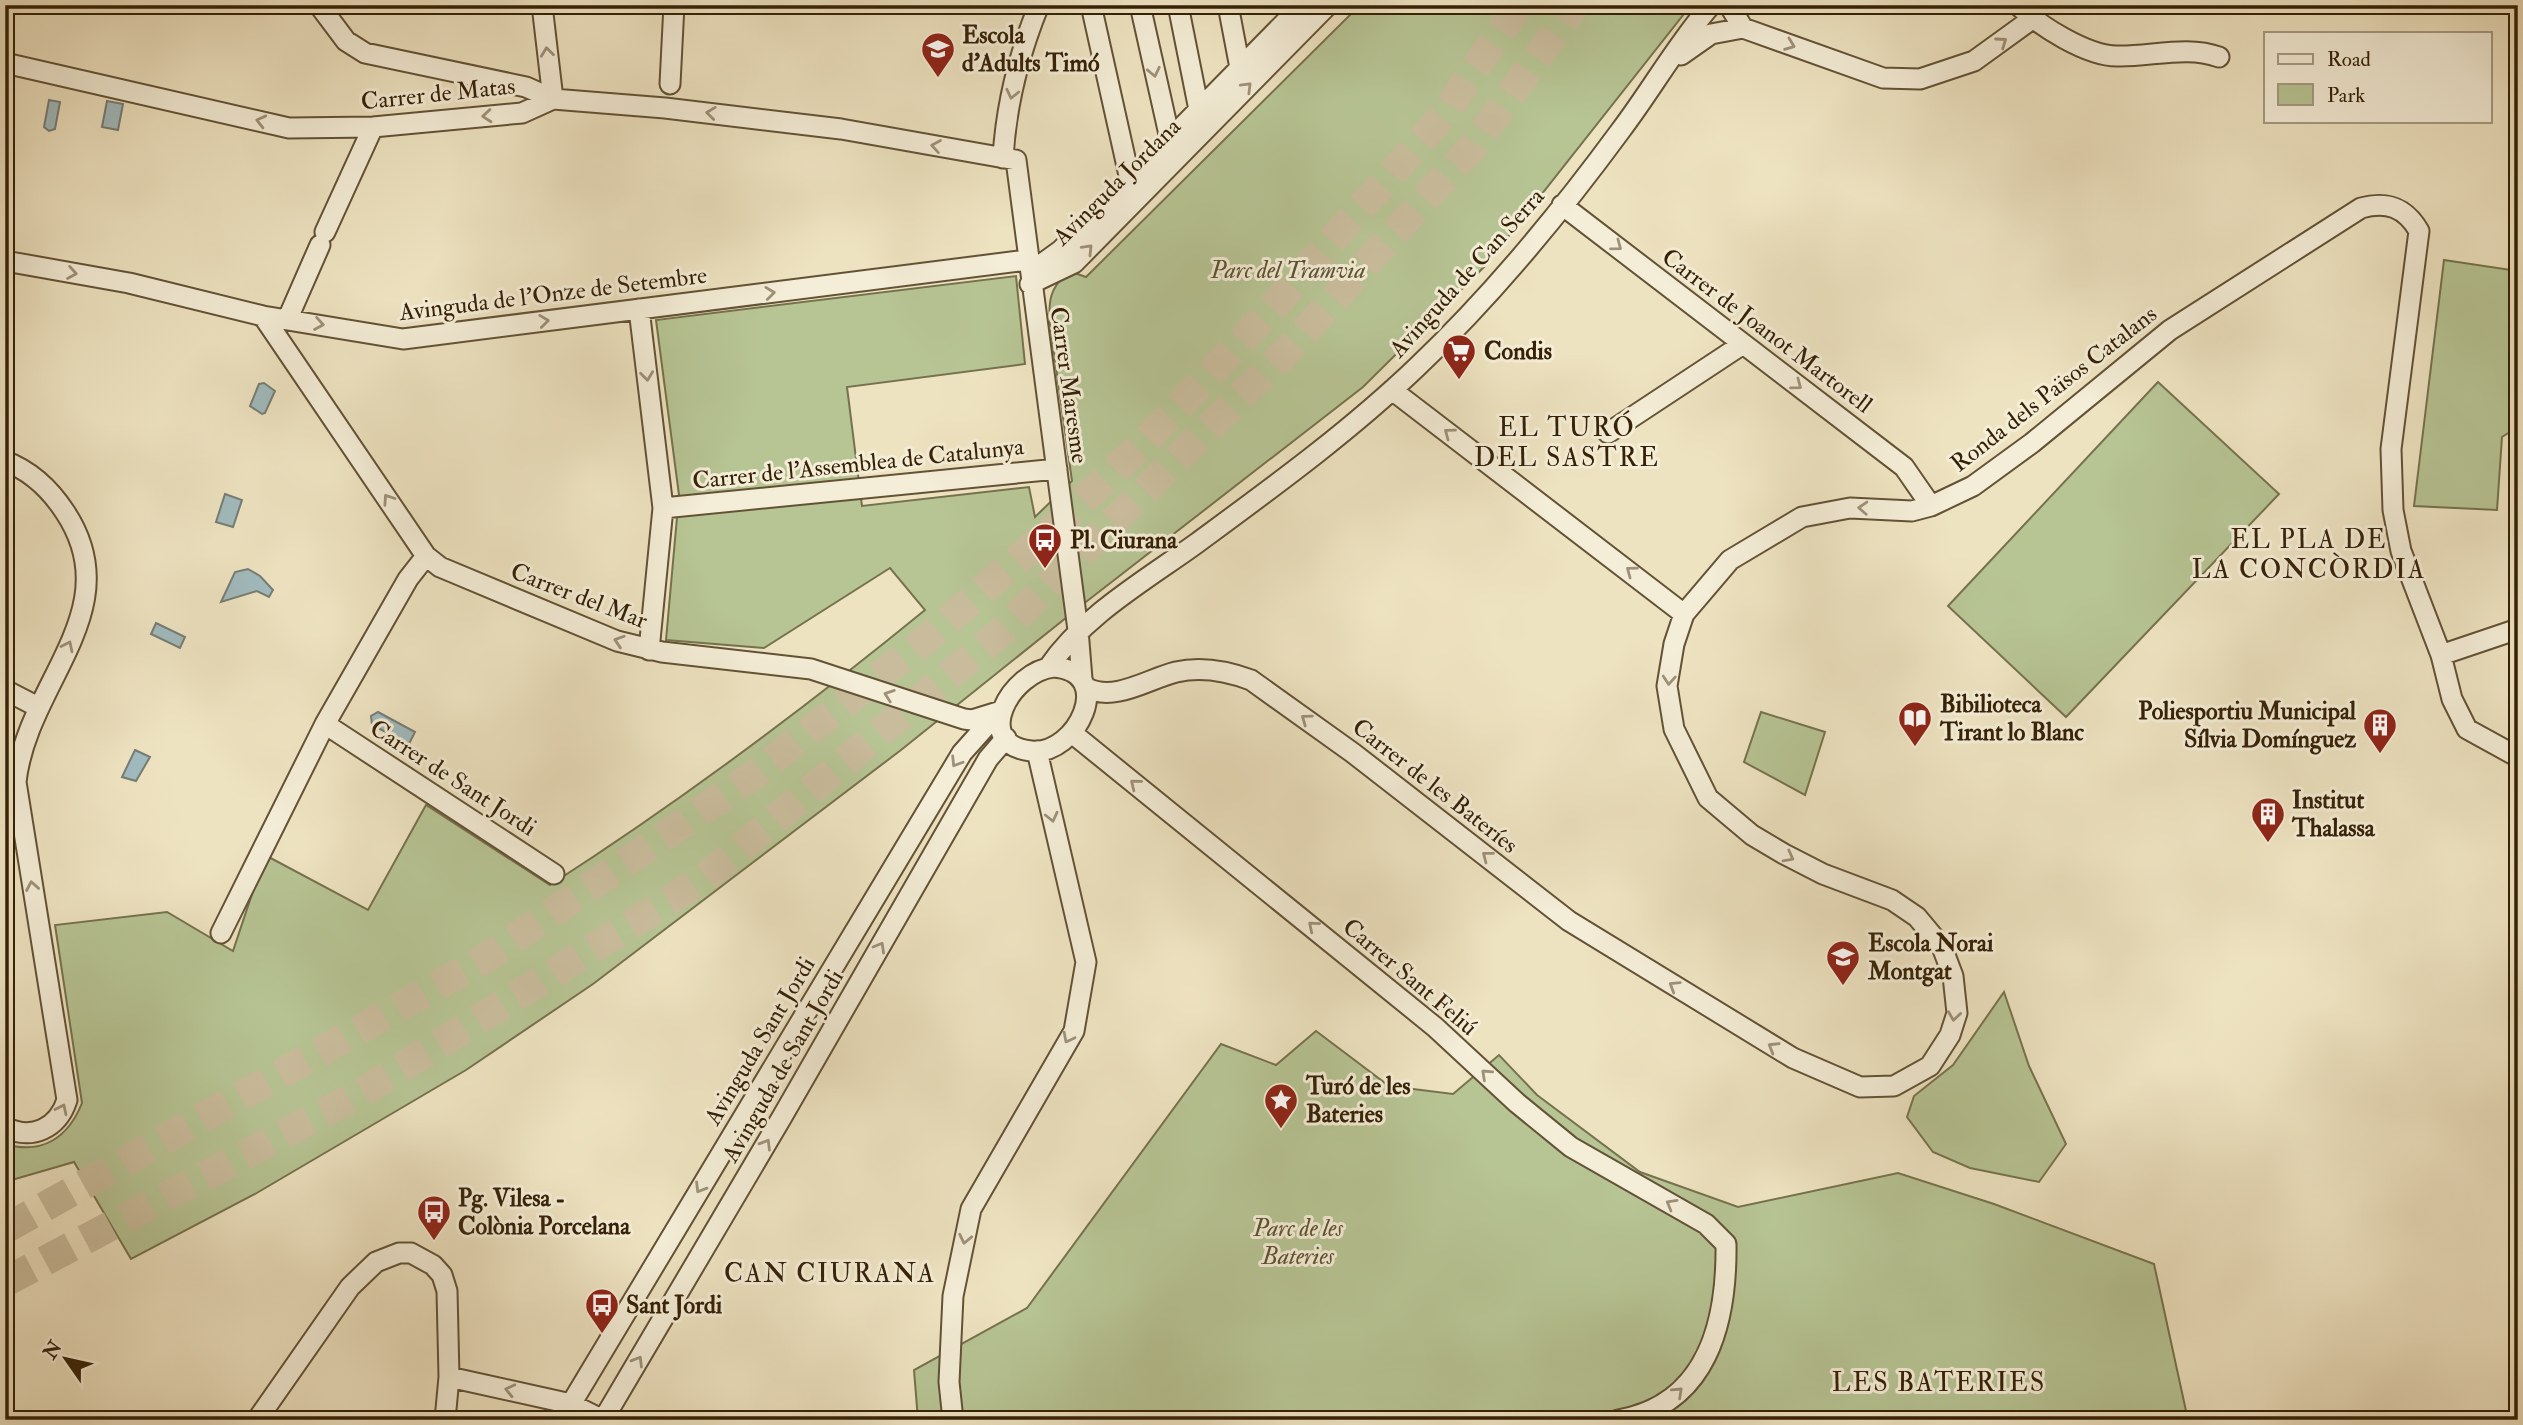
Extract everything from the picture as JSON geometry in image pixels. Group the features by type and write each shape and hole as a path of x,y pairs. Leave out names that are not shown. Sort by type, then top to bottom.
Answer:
{"street":[{"path":"319,5 346,41 365,53 526,87 553,99"},
{"path":"541,5 553,99"},
{"path":"670,84 674,5"},
{"path":"1003,158 1005,125 1023,43 1038,5"},
{"path":"1091,5 1130,180"},
{"path":"1140,5 1170,139"},
{"path":"1178,5 1199,110"},
{"path":"1228,5 1240,68"},
{"name":"Avinguda Jordana","path":"1030,284 1043,263 1061,250 1240,68 1282,14 1302,5"},
{"name":"Avinguda Jordana","path":"1030,284 1074,263 1328,5"},
{"name":"Avinguda de Can Serra","path":"1078,630 1269,490 1392,390 1466,318 1562,205 1711,5"},
{"path":"1729,5 1743,28"},
{"path":"1664,70 1711,34 1743,28 1883,78 1920,79 1973,61 2025,12 2063,38 2114,56 2204,51 2218,57"},
{"name":"Carrer de Matas","path":"5,63 289,128 373,127 522,113 553,99 665,108 841,129 1003,158"},
{"path":"288,318 373,127"},
{"name":"Carrer Maresme","path":"1003,158 1016,160 1084,684"},
{"name":"Carrer de Joanot Martorell","path":"1562,205 1905,467 1931,506"},
{"name":"Ronda dels Països Catalans","path":"1732,1021 1793,1058 1860,1087 1894,1086 1930,1066 1950,1035 1956,1013 1953,976 1942,947 1917,917 1892,900 1823,874 1784,854 1752,835 1708,798 1674,729 1667,686 1674,644 1684,614 1730,560 1802,517 1850,508 1912,511 1931,506 1973,486 2022,451 2170,330 2361,208 2388,205 2400,209 2411,218 2419,231 2391,449 2393,510 2402,551 2441,654"},
{"name":"Avinguda de l'Onze de Setembre","path":"5,261 129,283 263,316 403,339 1027,260"},
{"path":"639,309 663,508 649,650"},
{"name":"Carrer del Mar","path":"263,316 426,556 440,567 617,641 649,650 811,669 964,719 972,720 1001,711"},
{"path":"1608,433 1743,344"},
{"path":"1392,390 1684,614"},
{"path":"5,461 18,466 52,492 81,536 89,577 84,615 38,707 21,749 16,782 67,1100 60,1116 46,1128 29,1133 5,1127"},
{"name":"Carrer de l'Assemblea de Catalunya","path":"663,508 1057,469"},
{"path":"221,933 325,724 408,579 426,556"},
{"path":"2518,629 2441,654 2452,699 2467,729 2518,757"},
{"path":"1048,668 1068,670 1084,684 1084,712 1072,733 1061,742 1037,751 1018,746 1006,738 999,722 1001,711 1021,683 1048,668 1078,630"},
{"name":"Carrer de les Bateríes","path":"1084,684 1106,694 1192,670 1232,673 1251,680 1373,768 1569,922 1732,1021"},
{"path":"5,690 38,707"},
{"name":"Avinguda Sant Jordi","path":"571,1404 962,753 1001,711"},
{"name":"Carrer de Sant Jordi","path":"325,724 554,874"},
{"name":"Carrer Sant Feliú","path":"1072,733 1435,1027 1517,1103 1571,1147 1706,1224 1726,1244 1726,1282 1715,1341 1681,1394 1642,1416 1618,1420"},
{"name":"Avinguda de Sant Jordi","path":"603,1420 988,760 1006,738"},
{"path":"953,1420 949,1382 953,1296 971,1209 1074,1031 1086,962 1037,751"},
{"path":"257,1420 351,1287 376,1262 399,1253 422,1257 442,1275 447,1291 449,1377 444,1420"},
{"path":"449,1377 571,1404 603,1420"}],"green space":[{"name":"Parc del Tramvia","path":"1360,5 1691,5 1485,266 1363,387 1082,605 901,750 593,984 466,1070 255,1194 131,1259 74,1162 5,1182 5,1144 31,1147 52,1141 69,1126 82,1103 55,925 167,912 233,951 265,855 368,910 426,805 550,885 742,753 925,610 890,568 764,648 666,640 679,495 656,320 1016,276 1025,364 847,387 862,506 1029,487 1035,517 1072,481 1050,325 1049,308 1054,289 1069,271 1086,277"},
{"path":"2444,260 2518,271 2518,427 2502,437 2497,510 2414,506"},
{"path":"2158,382 2279,494 2066,717 1948,606"},
{"path":"1761,712 1825,732 1805,795 1744,762"},
{"path":"2004,992 2029,1066 2066,1144 2039,1182 1970,1168 1933,1152 1907,1117 1914,1096 1953,1065"},
{"name":"Parc de les Bateries","path":"1316,1031 1389,1086 1453,1094 1499,1055 1537,1095 1640,1172 1738,1207 1898,1173 1994,1204 2154,1264 2188,1420 918,1420 914,1370 1027,1308 1221,1044 1276,1065"}],"water":[{"path":"49,100 60,102 55,129 49,131 44,127"},
{"path":"107,101 123,104 118,130 102,127"},
{"path":"264,383 275,391 265,413 262,414 250,406 259,384"},
{"path":"225,494 242,500 233,527 216,522"},
{"path":"248,569 260,576 273,590 269,597 257,591 221,602 235,572"},
{"path":"156,623 185,637 180,648 151,634"},
{"path":"378,712 415,732 409,744 372,725 371,716"},
{"path":"135,750 150,757 136,781 122,777"}],"tunnel":[{"path":"5,1229 481,961 755,774 929,637 1064,519 1146,440 1263,318 1442,117 1518,5"},
{"path":"5,1282 359,1094 702,880 1001,632 1288,350 1474,145 1575,5"}],"place":[{"name":"Escola d’Adults Timó","path":"938,79"},
{"name":"Condis","path":"1459,381"},
{"name":"Pl. Ciurana","path":"1045,570"},
{"name":"Bibilioteca Tirant lo Blanc","path":"1915,748"},
{"name":"Poliesportiu Municipal Sílvia Domínguez","path":"2380,755"},
{"name":"Institut Thalassa","path":"2268,844"},
{"name":"Escola Norai Montgat","path":"1843,987"},
{"name":"Turó de les Bateries","path":"1281,1130"},
{"name":"Pg. Vilesa - Colònia Porcelana","path":"434,1242"},
{"name":"Sant Jordi","path":"602,1335"}],"district":[{"name":"EL TURÓ DEL SASTRE","path":"1567,443"},
{"name":"EL PLA DE LA CONCÒRDIA","path":"2309,555"},
{"name":"CAN CIURANA","path":"830,1274"},
{"name":"LES BATERIES","path":"1939,1383"}]}
